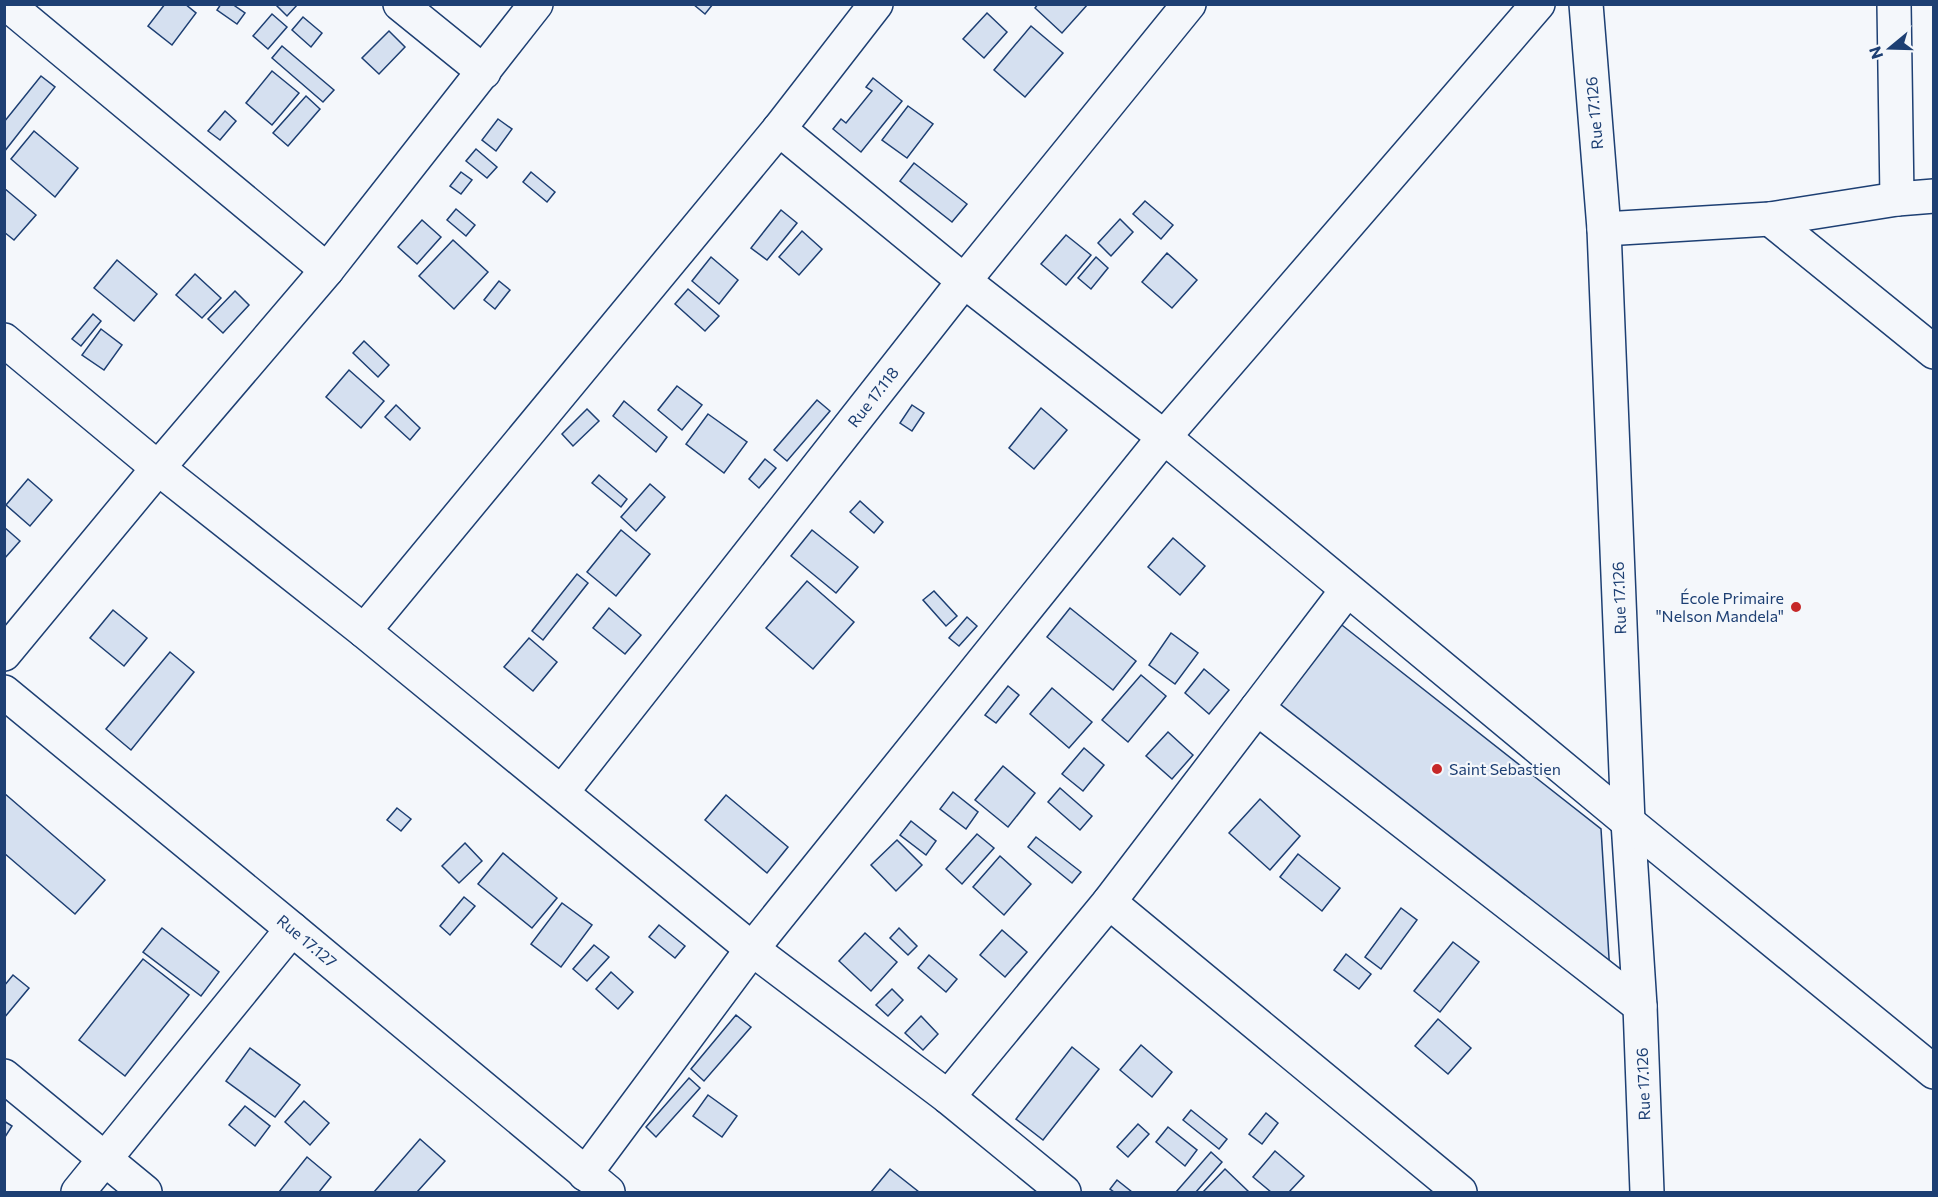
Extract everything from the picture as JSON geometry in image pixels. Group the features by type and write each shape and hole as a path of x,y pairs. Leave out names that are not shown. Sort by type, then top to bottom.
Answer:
{"street":[{"path":"8,4 327,270"},
{"path":"400,4 484,72"},
{"path":"4,654 158,468 327,270 536,4"},
{"path":"363,631 779,129 876,4"},
{"name":"Rue 17.118","path":"562,792 964,281 1189,4"},
{"path":"597,1183 752,949 1164,438 1538,4"},
{"name":"Rue 17.126","path":"1586,4 1604,229 1628,822 1640,1006 1647,1192"},
{"path":"1894,4 1897,199"},
{"path":"779,129 964,281 1164,438 1934,1072"},
{"path":"1604,229 1770,219 1897,199 1934,196"},
{"path":"1770,219 1934,352"},
{"path":"4,340 158,468 562,792 752,949 948,1097 1064,1192"},
{"path":"948,1097 1109,902 1347,590"},
{"name":"Rue 17.127","path":"4,692 597,1183"},
{"path":"1257,708 1640,1006"},
{"path":"1109,902 1460,1192"},
{"path":"78,1192 292,929"},
{"path":"4,1076 145,1192"}],"building":[{"path":"165,4 185,4 196,13 172,45 148,26"},
{"path":"221,4 232,4 245,13 237,24 217,10"},
{"path":"275,4 298,4 287,16"},
{"path":"693,4 713,4 705,14"},
{"path":"1038,4 1088,4 1062,33 1035,8"},
{"path":"987,13 1007,32 984,58 963,39"},
{"path":"272,14 287,27 268,49 253,36"},
{"path":"303,17 322,33 311,47 292,30"},
{"path":"1031,26 1063,53 1025,97 994,70"},
{"path":"389,31 405,47 379,74 362,58"},
{"path":"282,46 334,90 323,102 272,58"},
{"path":"272,71 299,93 272,125 246,103"},
{"path":"41,76 55,87 4,152 4,122"},
{"path":"873,78 902,101 861,152 833,129 841,119 846,123 872,91 866,87"},
{"path":"306,96 320,109 288,146 273,133"},
{"path":"908,106 933,124 907,158 882,140"},
{"path":"225,111 236,121 220,140 208,131"},
{"path":"498,119 512,129 496,151 482,140"},
{"path":"34,131 78,168 55,197 11,159"},
{"path":"476,149 497,167 487,178 466,161"},
{"path":"914,163 967,204 952,222 900,181"},
{"path":"461,172 472,180 461,194 450,186"},
{"path":"531,172 555,192 547,202 523,182"},
{"path":"4,188 36,215 14,240 4,232"},
{"path":"1145,201 1173,225 1161,239 1133,214"},
{"path":"456,209 475,225 466,236 447,220"},
{"path":"781,210 797,223 767,260 751,248"},
{"path":"1120,219 1133,232 1111,256 1098,243"},
{"path":"422,220 441,237 417,264 398,247"},
{"path":"802,231 822,249 799,275 779,257"},
{"path":"1066,235 1091,255 1066,285 1041,264"},
{"path":"453,240 488,272 454,309 419,276"},
{"path":"1167,253 1197,280 1172,308 1142,282"},
{"path":"711,257 738,280 719,304 692,281"},
{"path":"1096,257 1108,268 1091,289 1078,278"},
{"path":"117,260 157,294 134,321 94,288"},
{"path":"195,274 221,298 202,318 176,295"},
{"path":"499,281 510,290 495,309 484,300"},
{"path":"688,289 719,316 705,331 675,304"},
{"path":"235,291 249,305 223,333 208,319"},
{"path":"93,314 101,321 81,346 72,339"},
{"path":"101,329 122,345 104,370 82,355"},
{"path":"364,341 389,365 378,377 353,353"},
{"path":"349,370 384,401 361,428 326,397"},
{"path":"677,386 702,405 682,430 658,410"},
{"path":"817,400 830,411 787,461 774,450"},
{"path":"624,401 667,437 656,452 613,416"},
{"path":"396,405 420,428 410,440 385,417"},
{"path":"912,405 924,413 912,431 900,423"},
{"path":"1041,408 1067,430 1034,469 1009,448"},
{"path":"587,409 599,421 573,446 562,434"},
{"path":"708,414 747,442 724,473 686,444"},
{"path":"765,459 776,468 759,488 749,479"},
{"path":"599,475 627,499 621,507 592,483"},
{"path":"28,479 52,500 30,526 6,505"},
{"path":"650,484 665,497 636,531 621,517"},
{"path":"860,501 883,522 874,533 850,512"},
{"path":"4,527 20,541 4,559"},
{"path":"621,530 650,554 616,596 587,572"},
{"path":"812,530 858,567 836,593 791,556"},
{"path":"1173,538 1205,566 1180,595 1148,567"},
{"path":"577,574 588,583 543,640 532,631"},
{"path":"807,581 854,622 813,669 766,628"},
{"path":"934,591 957,616 946,626 923,600"},
{"path":"609,608 641,635 625,654 593,628"},
{"path":"1070,608 1136,661 1113,690 1047,637"},
{"path":"113,610 147,638 124,666 90,638"},
{"path":"967,617 977,626 959,646 949,638"},
{"name":"Saint Sebastien","path":"1338,622 1601,829 1610,974 1274,709"},
{"path":"1171,633 1198,653 1175,684 1149,665"},
{"path":"529,638 557,662 533,691 504,667"},
{"path":"170,652 194,672 131,750 106,729"},
{"path":"1204,669 1229,690 1209,714 1185,693"},
{"path":"1141,675 1166,696 1128,742 1102,720"},
{"path":"1008,686 1019,695 996,723 985,715"},
{"path":"1052,688 1092,722 1069,748 1030,714"},
{"path":"1168,732 1193,755 1172,779 1146,756"},
{"path":"1084,748 1104,765 1083,791 1062,774"},
{"path":"1003,766 1035,793 1008,827 975,800"},
{"path":"1060,788 1092,816 1080,830 1048,802"},
{"path":"953,792 978,812 966,829 940,809"},
{"path":"4,793 105,880 75,914 4,853"},
{"path":"726,795 788,847 767,873 705,820"},
{"path":"1260,799 1300,836 1270,870 1229,833"},
{"path":"397,808 411,819 401,831 387,820"},
{"path":"911,821 936,841 926,855 900,835"},
{"path":"977,834 994,848 962,884 946,869"},
{"path":"1036,837 1081,872 1072,883 1028,847"},
{"path":"897,840 922,865 896,891 871,865"},
{"path":"465,843 482,861 459,883 442,866"},
{"path":"503,853 557,898 532,928 478,884"},
{"path":"1298,854 1340,888 1322,911 1280,877"},
{"path":"1000,856 1031,884 1004,915 973,887"},
{"path":"464,897 475,906 450,935 440,926"},
{"path":"562,903 592,925 561,967 531,944"},
{"path":"1401,908 1417,920 1381,969 1365,957"},
{"path":"659,925 685,946 675,958 649,937"},
{"path":"162,928 219,972 201,996 143,952"},
{"path":"899,928 917,946 908,955 890,938"},
{"path":"1002,930 1027,952 1005,977 980,955"},
{"path":"865,933 897,962 871,991 839,961"},
{"path":"1453,942 1479,962 1440,1012 1414,991"},
{"path":"594,945 609,957 587,981 573,969"},
{"path":"1346,954 1371,974 1359,989 1334,970"},
{"path":"929,955 957,979 946,992 918,968"},
{"path":"143,959 189,995 125,1076 79,1040"},
{"path":"611,972 633,992 618,1009 596,989"},
{"path":"13,975 29,988 4,1018 4,986"},
{"path":"892,989 903,1000 888,1016 876,1005"},
{"path":"736,1015 751,1027 704,1081 691,1069"},
{"path":"921,1016 938,1034 923,1050 905,1033"},
{"path":"1438,1019 1471,1048 1448,1074 1415,1046"},
{"path":"1141,1045 1172,1072 1152,1097 1120,1070"},
{"path":"1072,1047 1099,1069 1043,1140 1016,1119"},
{"path":"250,1048 300,1085 275,1117 226,1081"},
{"path":"689,1078 700,1088 656,1137 646,1127"},
{"path":"708,1095 737,1116 722,1137 693,1116"},
{"path":"304,1101 329,1123 310,1145 285,1122"},
{"path":"245,1106 270,1126 255,1146 229,1125"},
{"path":"1191,1110 1227,1139 1219,1149 1183,1120"},
{"path":"1266,1113 1278,1123 1262,1144 1249,1134"},
{"path":"4,1121 12,1126 5,1137 4,1137"},
{"path":"1138,1124 1149,1134 1128,1157 1117,1147"},
{"path":"1168,1127 1197,1150 1185,1166 1156,1142"},
{"path":"420,1139 445,1161 417,1192 374,1192"},
{"path":"1275,1151 1304,1176 1289,1192 1271,1192 1253,1177"},
{"path":"1211,1152 1222,1162 1196,1192 1176,1192"},
{"path":"307,1157 331,1177 319,1192 279,1192"},
{"path":"890,1169 919,1192 871,1192"},
{"path":"1225,1169 1249,1192 1203,1192"},
{"path":"1117,1180 1132,1192 1114,1192 1110,1189"}],"place":[{"name":"École Primaire \"Nelson Mandela\"","path":"1796,607"},
{"name":"Saint Sebastien","path":"1437,769"}]}
